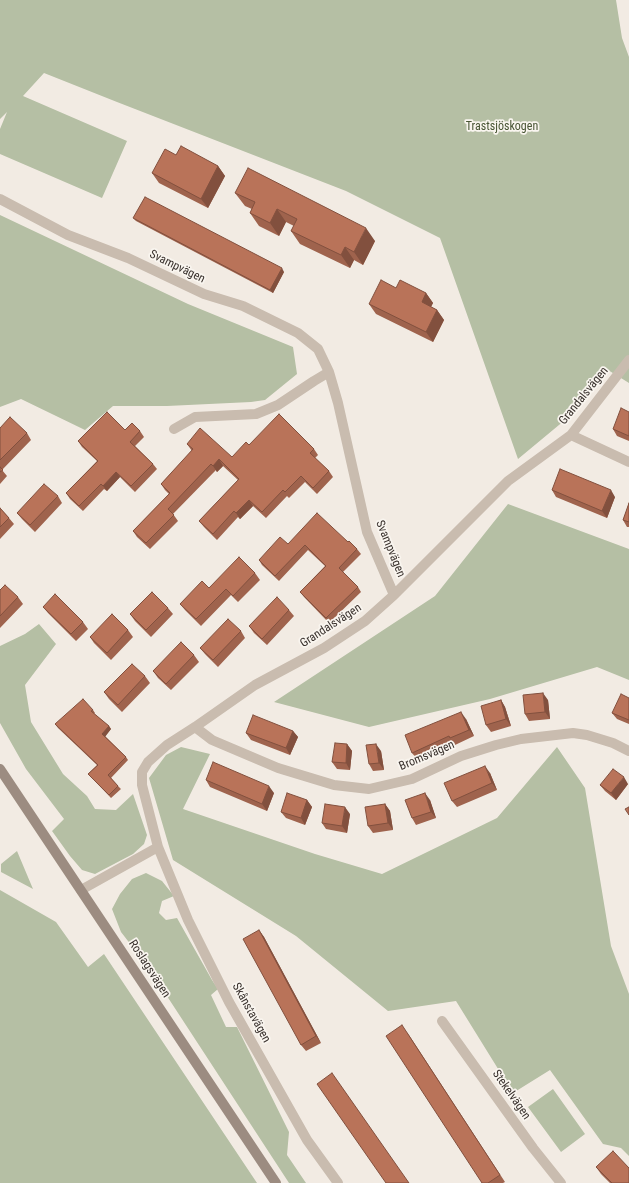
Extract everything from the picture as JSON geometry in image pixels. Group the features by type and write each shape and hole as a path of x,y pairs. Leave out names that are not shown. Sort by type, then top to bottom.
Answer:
{"main road":[{"name":"Roslagsvägen","path":"0,769 276,1183"}],"street":[{"name":"Svampvägen","path":"0,199 68,235 128,258 204,294 243,306 298,333 318,349 329,372 338,403 367,532 394,595"},
{"name":"Grandalsvägen","path":"158,847 142,785 142,772 148,762 167,745 255,685 324,648 365,621 394,595 508,481 571,435 629,360"},
{"path":"174,429 195,417 256,414 278,405 329,372"},
{"path":"571,435 629,462"},
{"name":"Bromsvägen","path":"195,727 212,740 278,768 334,785 369,789 412,779 461,756 496,745 529,738 573,733 587,735 613,743 629,751"},
{"path":"81,890 158,847"},
{"name":"Skånstavägen","path":"158,847 188,920 229,1002 307,1140 338,1183"},
{"name":"Stekelvägen","path":"442,1021 533,1148 561,1183"}],"green space":[{"name":"Trastsjöskogen","path":"0,0 616,0 622,38 629,57 629,383 608,370 565,420 518,459 440,238 346,191 44,73 23,96 127,141 102,198 0,154 0,129 7,112 0,119"},
{"path":"0,215 188,304 293,347 297,374 265,400 167,406 113,406 85,430 21,399 0,407"},
{"path":"508,504 629,549 629,680 597,667 490,699 369,727 274,702 435,596"},
{"path":"39,624 56,644 25,685 31,722 63,774 87,796 95,809 116,810 133,794 147,835 144,844 133,854 95,874 82,870 52,831 64,819 26,769 0,723 0,646 25,634"},
{"path":"181,747 210,754 183,809 315,854 382,874 497,818 557,747 585,788 611,946 629,994 629,1156 621,1148 603,1144 550,1070 513,1093 456,1001 388,1011 296,936 173,860 149,778 166,755"},
{"path":"17,851 33,889 1,872 1,864"},
{"path":"146,873 162,881 174,896 162,901 159,913 166,920 177,918 218,989 211,995 226,1027 237,1027 289,1132 287,1155 306,1183 289,1183 148,967 121,932 112,909 120,894 132,879"},
{"path":"0,890 56,922 88,967 104,954 257,1183 0,1183"},
{"path":"553,1089 585,1134 561,1152 528,1107"}],"building":[{"path":"181,146 218,166 201,199 152,173 165,149 176,155"},
{"path":"248,168 366,228 354,252 345,247 341,255 291,231 297,219 277,209 270,223 250,213 255,202 235,193"},
{"path":"145,197 282,268 270,290 133,218"},
{"path":"381,280 396,288 400,280 426,293 422,302 437,310 426,332 369,304"},
{"path":"621,408 629,412 629,436 613,429"},
{"path":"107,412 125,430 132,423 140,431 130,442 153,464 131,486 116,472 103,486 101,484 79,506 66,493 98,461 78,441"},
{"path":"279,414 314,449 310,453 329,471 313,488 301,476 285,492 283,490 262,512 249,500 236,513 234,511 213,534 199,521 239,479 219,459 213,466 211,464 168,509 174,515 146,543 133,531 170,493 161,484 193,449 187,444 200,428 232,457 246,442 249,445"},
{"path":"10,417 27,433 0,460 0,428"},
{"path":"560,469 611,490 602,511 552,490"},
{"path":"44,484 58,496 30,525 17,513"},
{"path":"629,503 629,522 623,520"},
{"path":"0,508 9,518 0,527"},
{"path":"317,513 357,549 339,568 358,587 326,618 300,592 326,566 305,545 275,576 259,560 280,537 288,544"},
{"path":"239,557 255,573 233,596 226,589 196,619 180,604 202,581 209,588"},
{"path":"5,585 18,597 0,616 0,590"},
{"path":"152,592 168,608 146,630 130,614"},
{"path":"55,594 83,622 71,634 43,607"},
{"path":"277,597 289,610 262,639 249,626"},
{"path":"112,614 128,630 107,653 90,637"},
{"path":"228,619 241,631 213,660 200,648"},
{"path":"181,642 194,655 166,684 153,671"},
{"path":"132,664 145,676 118,705 104,692"},
{"path":"543,693 545,712 525,714 523,695"},
{"path":"621,694 629,698 629,720 612,713"},
{"path":"83,699 93,710 91,711 109,726 102,734 126,757 108,775 118,786 109,795 88,774 98,765 55,724"},
{"path":"501,700 506,719 486,725 481,706"},
{"path":"461,712 469,730 450,738 449,736 412,753 405,735"},
{"path":"253,715 293,731 286,748 246,733"},
{"path":"335,743 347,744 346,763 332,762"},
{"path":"376,744 379,763 369,764 366,745"},
{"path":"213,762 269,786 262,804 206,780"},
{"path":"485,766 492,783 452,801 444,783"},
{"path":"613,769 624,777 611,793 600,785"},
{"path":"287,793 307,800 301,818 281,812"},
{"path":"425,793 431,812 412,818 405,800"},
{"path":"325,804 345,807 342,826 322,823"},
{"path":"385,804 388,823 368,826 365,807"},
{"path":"629,807 629,815 625,809"},
{"path":"259,930 316,1036 301,1045 243,939"},
{"path":"402,1025 500,1175 488,1183 482,1183 386,1036"},
{"path":"332,1073 409,1183 386,1183 317,1084"},
{"path":"613,1151 629,1168 629,1183 612,1183 596,1167"}]}
